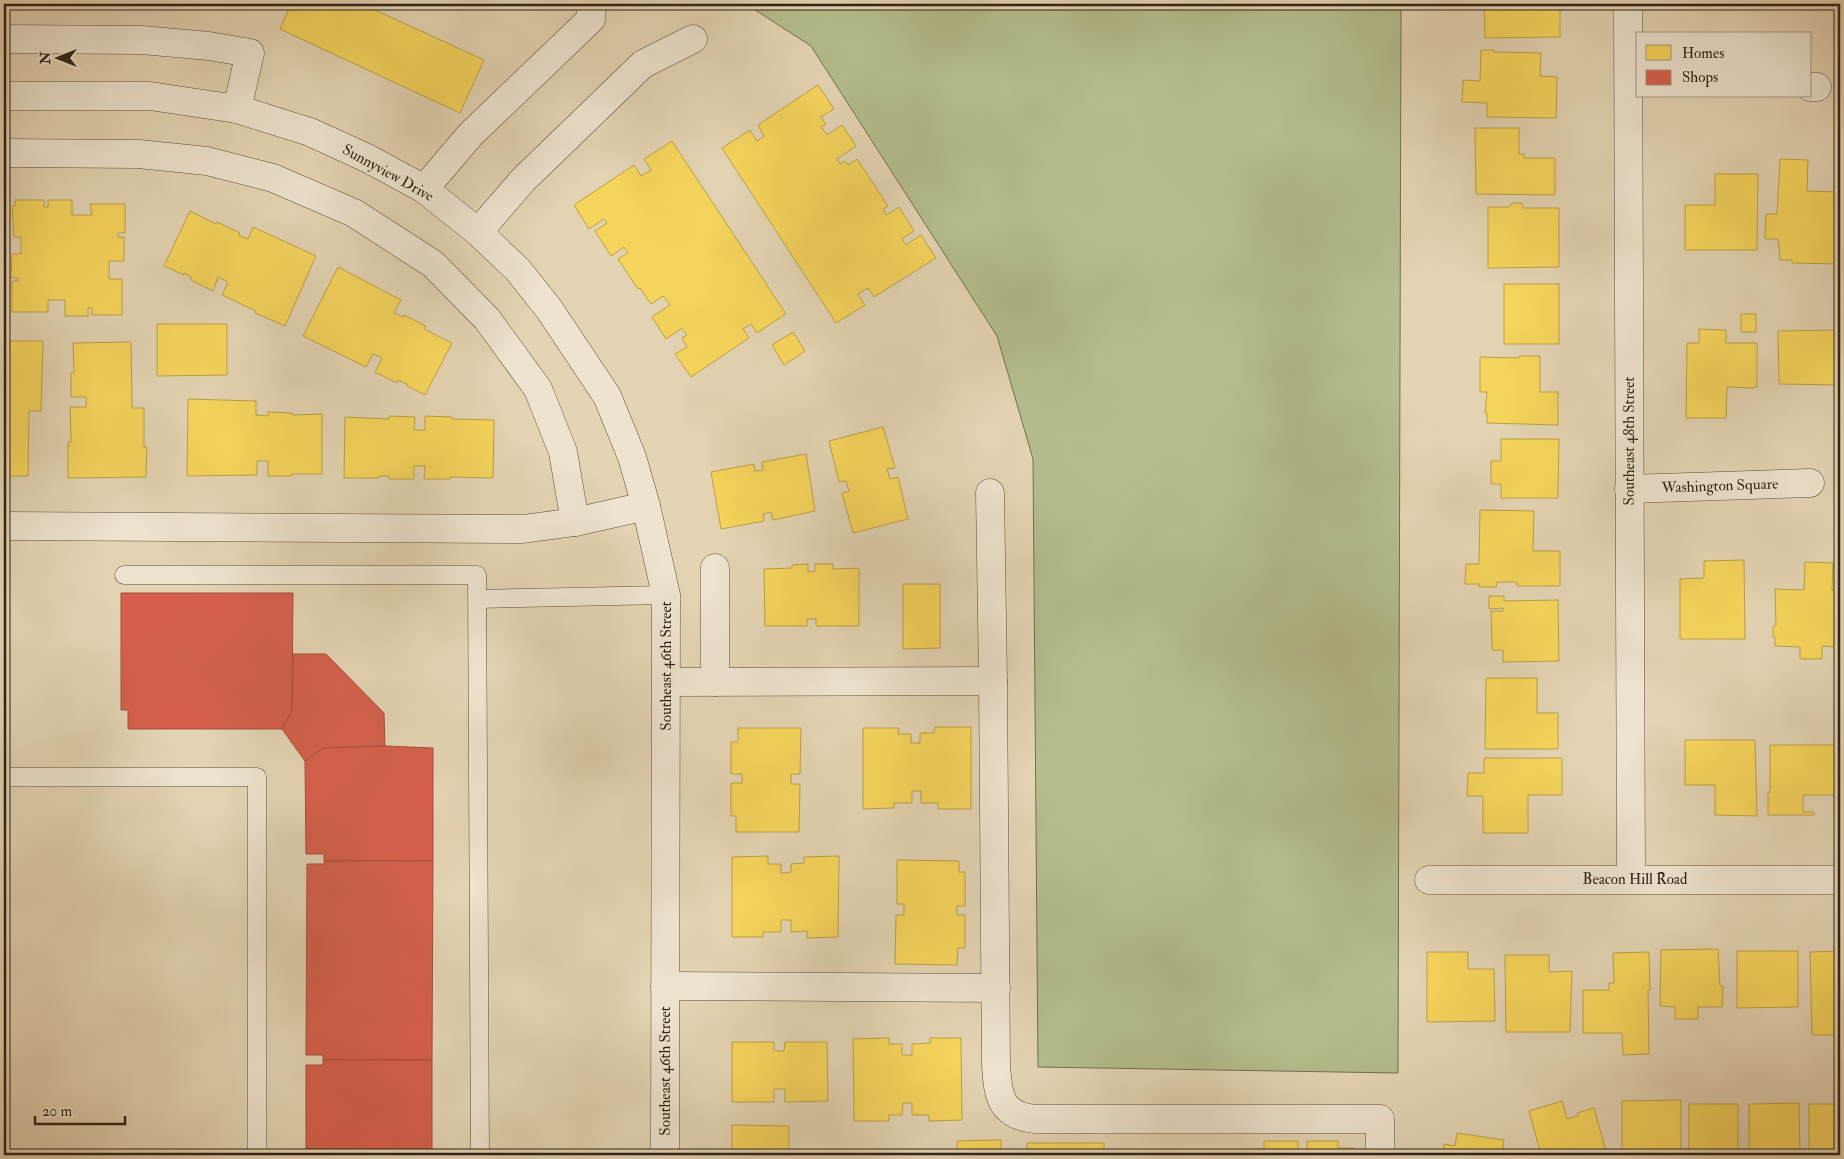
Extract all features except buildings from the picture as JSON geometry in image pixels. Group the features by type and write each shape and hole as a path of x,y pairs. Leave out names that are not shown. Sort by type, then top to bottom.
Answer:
{"street":[{"path":"424,189 471,134 591,19 591,4"},
{"name":"Southeast 48th Street","path":"1628,4 1633,92 1629,489 1631,879"},
{"path":"4,39 142,40 209,46 250,53 237,109"},
{"path":"478,232 523,180 643,64 693,39"},
{"name":"Sunnyview Drive","path":"4,96 150,96 237,109 310,132 369,159 424,189 478,232"},
{"path":"4,153 139,154 207,161 273,178 354,213 433,264 487,318 538,389 563,452 575,522"},
{"name":"Southeast 46th Street","path":"478,232 518,270 549,309 606,396 632,456 646,506 666,595 665,1155"},
{"name":"Washington Square","path":"1629,489 1810,483"},
{"path":"990,493 996,1065 998,1090 1004,1105 1016,1115 1036,1119 1380,1119 1380,1155"},
{"path":"4,526 523,529 575,522 646,506"},
{"path":"715,568 715,682"},
{"path":"666,682 993,680"},
{"name":"Beacon Hill Road","path":"1429,880 1840,880"},
{"path":"665,986 996,988"}],"lane":[{"path":"124,576 477,576 480,1155"},
{"path":"478,599 666,595"},
{"path":"4,777 257,777 257,1155"}],"green space":[{"path":"746,4 1401,4 1398,1073 1038,1067 1033,459 997,336 811,46"}]}
